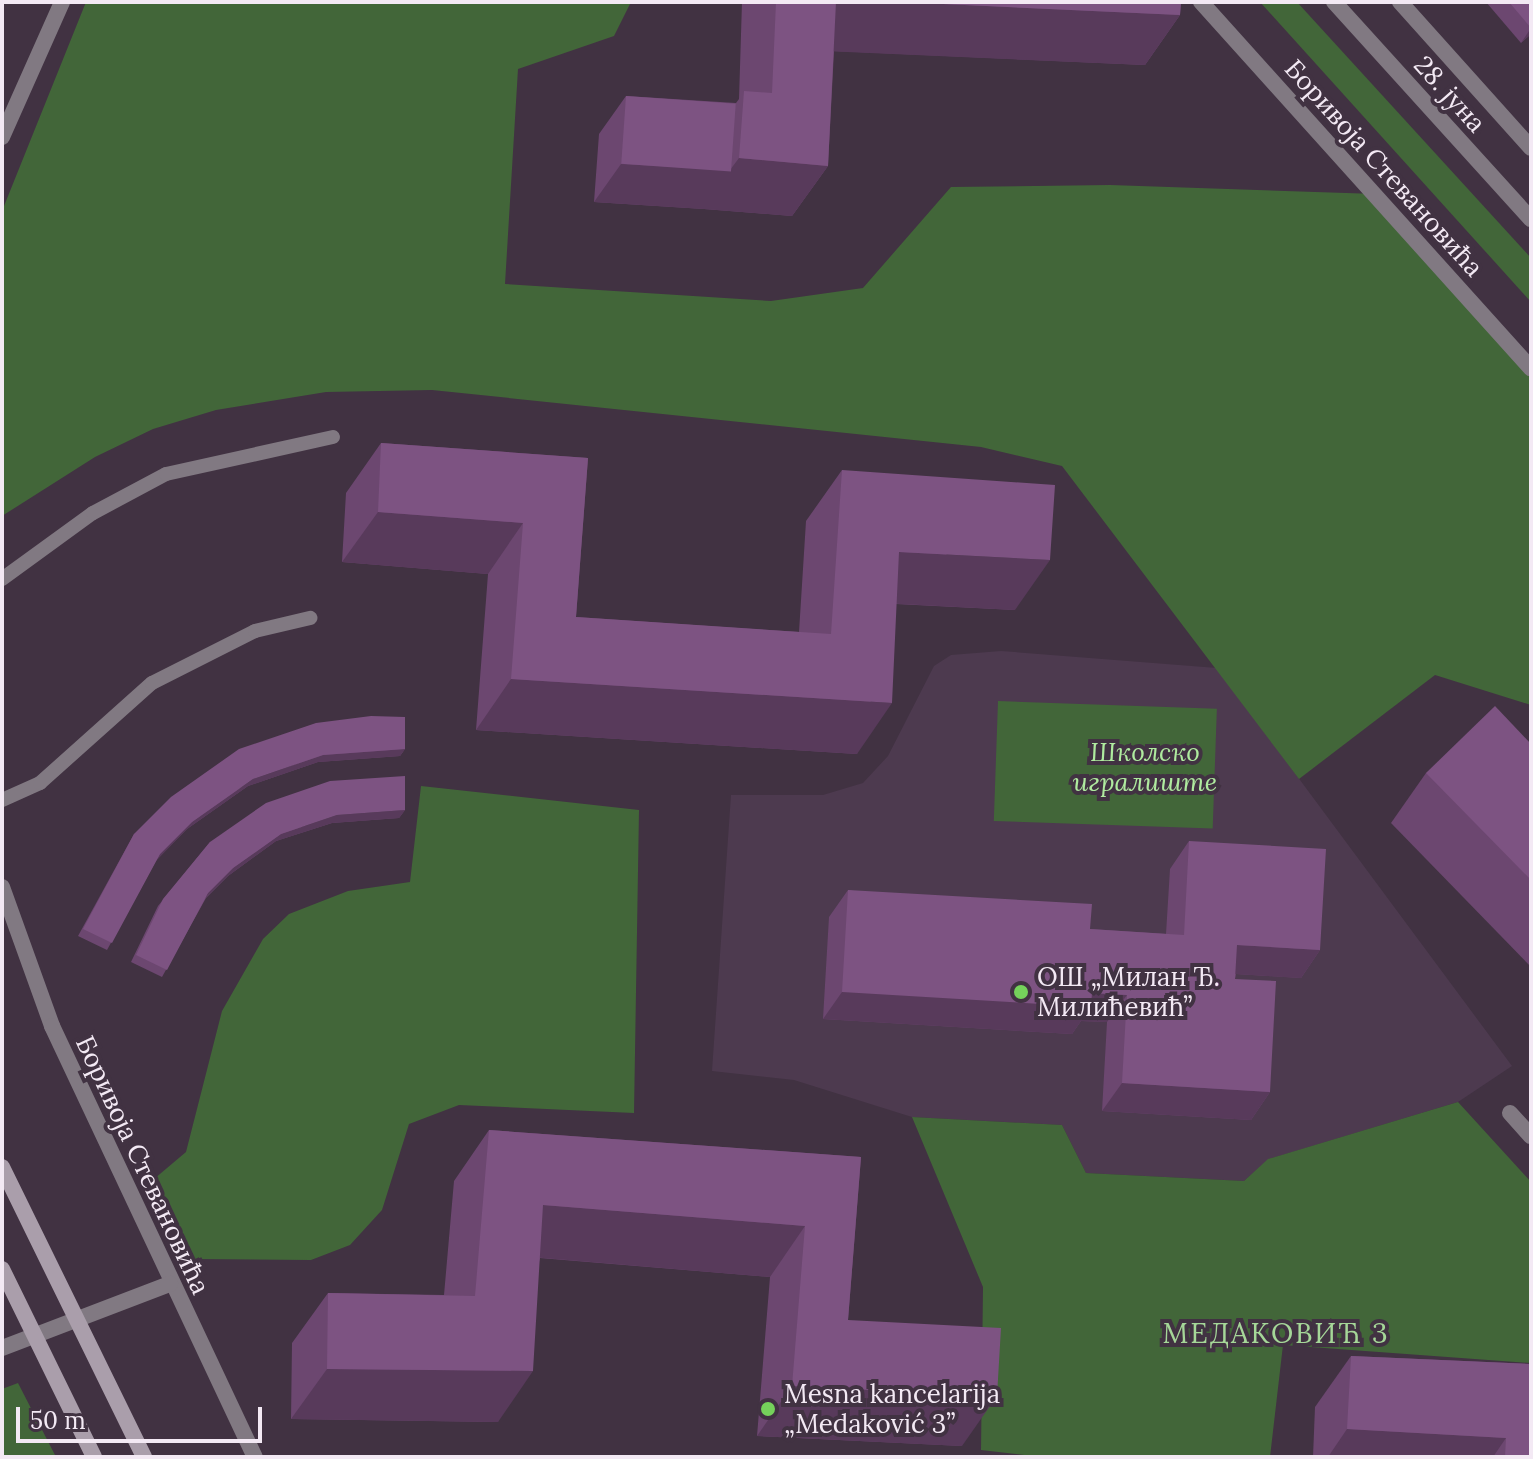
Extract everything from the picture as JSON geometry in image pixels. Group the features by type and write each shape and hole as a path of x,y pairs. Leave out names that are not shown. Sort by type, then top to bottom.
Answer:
{"main road":[{"path":"2,1167 144,1457"},
{"path":"2,1269 94,1457"}],"street":[{"path":"2,137 62,2"},
{"name":"Боривоја Стевановића","path":"1201,2 1531,368"},
{"name":"28. јуна","path":"1334,2 1531,219"},
{"name":"28. јуна","path":"1400,2 1531,148"},
{"name":"Боривоја Стевановића","path":"2,887 52,1026 170,1284 255,1457"},
{"path":"1510,1113 1531,1136"},
{"path":"2,1348 170,1284"}],"lane":[{"path":"2,579 93,513 166,474 333,437"},
{"path":"2,800 40,783 152,683 255,631 310,618"}],"shaded area":[{"path":"1001,651 1217,668 1512,1066 1458,1102 1269,1159 1244,1181 1086,1173 1062,1125 912,1117 794,1080 712,1071 731,795 823,795 863,783 888,756 934,666 951,655"}],"green space":[{"path":"86,2 631,2 614,36 518,69 505,284 771,301 863,288 951,187 1110,185 1376,194 1531,368 1531,705 1435,675 1299,779 1062,466 981,447 432,390 326,392 216,410 153,429 95,457 2,516 2,211"},
{"path":"1260,2 1297,2 1531,258 1531,302"},
{"name":"Школско игралиште","path":"998,701 1217,709 1213,829 994,821"},
{"path":"421,786 639,810 634,1113 459,1105 409,1124 382,1210 350,1245 311,1260 194,1259 154,1179 186,1152 222,1011 263,939 289,914 348,891 410,882"},
{"path":"1458,1102 1531,1182 1531,1363 1283,1345 1270,1457 1041,1457 981,1450 983,1287 912,1117 1062,1125 1086,1173 1244,1181 1268,1159"},
{"path":"18,1383 56,1457 2,1457 2,1389"}],"building":[{"path":"776,2 836,2 828,166 739,158 744,91 772,93"},
{"path":"900,2 1181,2 1180,15"},
{"path":"1509,2 1531,2 1531,28"},
{"path":"626,96 736,104 731,172 621,164"},
{"path":"381,443 588,458 576,617 831,634 842,470 1055,485 1050,560 899,552 892,703 511,679 523,523 378,512"},
{"path":"1495,706 1531,744 1531,880 1426,773"},
{"path":"371,716 405,717 405,749 323,755 253,779 192,822 160,854 112,943 83,929 134,834 171,797 239,749 316,723"},
{"path":"405,776 405,810 337,815 281,834 233,868 208,893 167,970 136,955 163,899 210,842 266,803 330,781"},
{"name":"ОШ „Милан Ђ. Милићевић”","path":"1189,841 1326,849 1320,950 1237,945 1235,979 1276,981 1270,1092 1122,1083 1127,995 1092,993 1091,1007 842,992 848,890 1092,904 1090,929 1184,935"},
{"path":"489,1130 861,1157 848,1320 1001,1328 997,1396 792,1386 805,1226 543,1205 533,1371 327,1369 328,1293 475,1296"},
{"path":"1351,1356 1531,1364 1531,1457 1505,1457 1506,1438 1347,1429"}],"place":[{"name":"ОШ „Милан Ђ. Милићевић”","path":"1021,992"},
{"name":"Mesna kancelarija „Medaković 3”","path":"768,1409"}],"district":[{"name":"МЕДАКОВИЋ 3","path":"1276,1333"}]}
